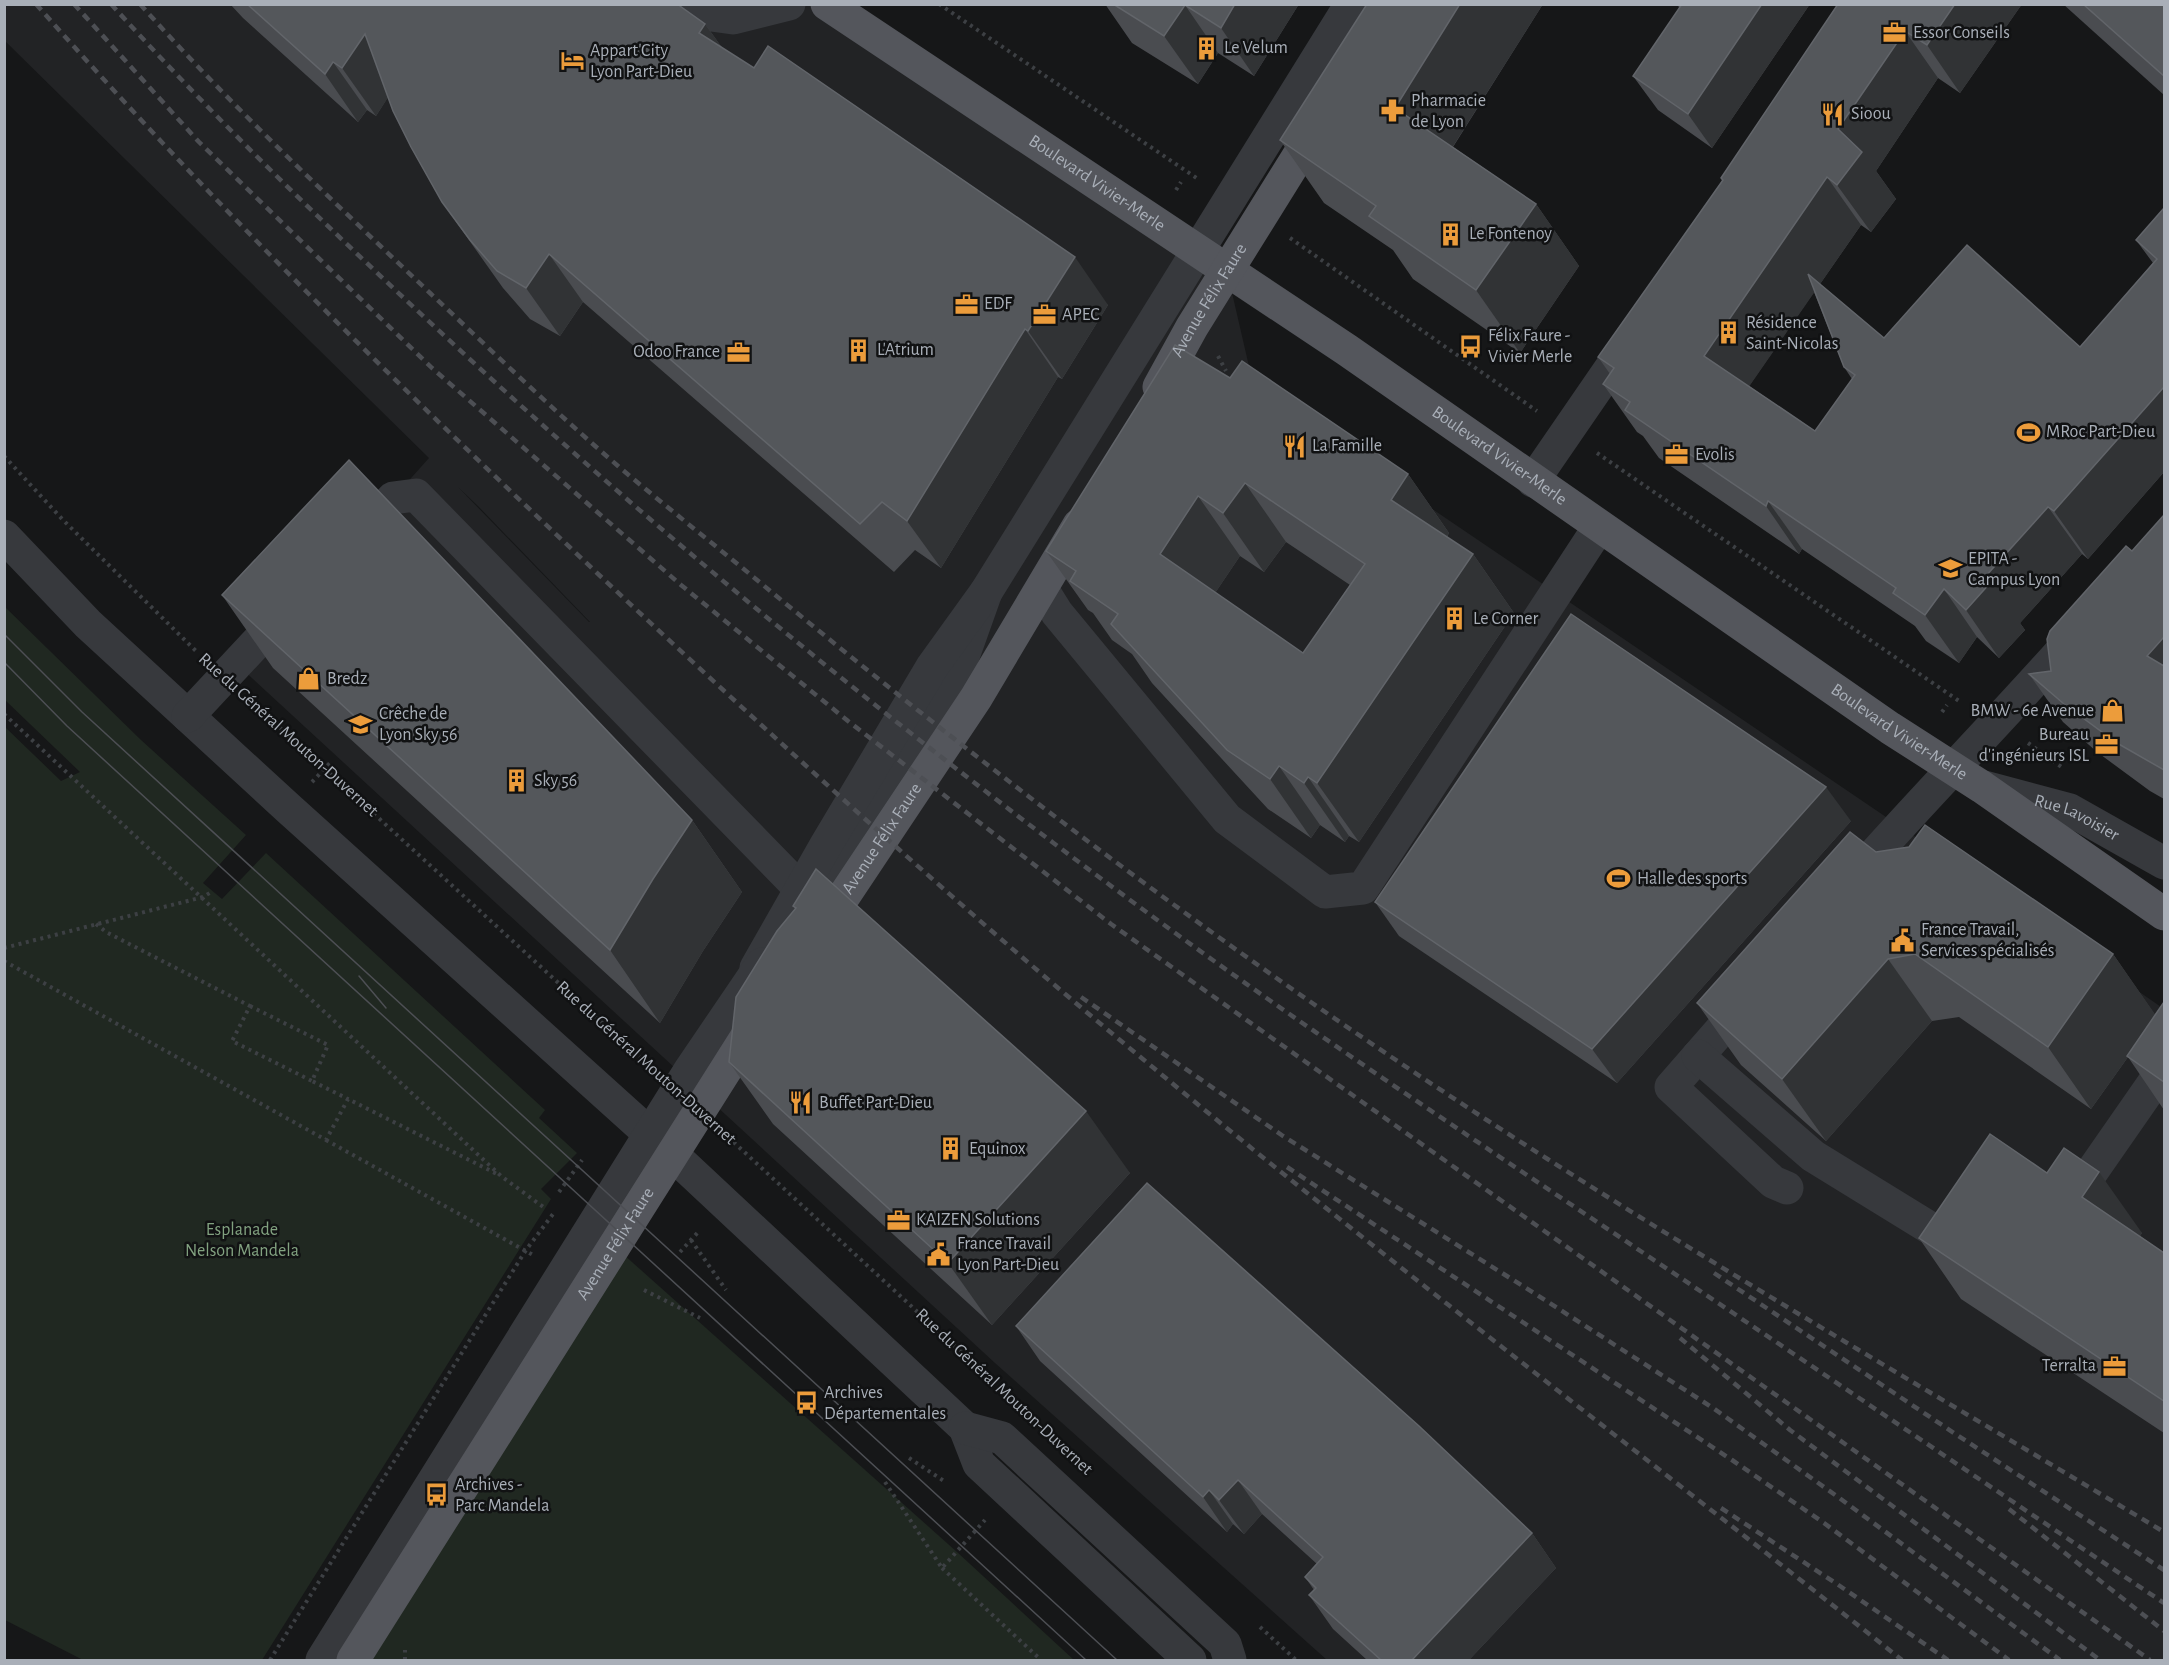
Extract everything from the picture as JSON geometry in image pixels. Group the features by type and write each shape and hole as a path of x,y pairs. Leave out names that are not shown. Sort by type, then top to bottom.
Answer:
{"main road":[{"name":"Boulevard Vivier-Merle","path":"828,4 1347,350 1890,728 1982,787 2164,914"},
{"name":"Avenue Félix Faure","path":"1143,414 1192,327 1334,99"},
{"name":"Avenue Félix Faure","path":"353,1660 688,1101 796,965 814,902 976,698 1096,496"}],"street":[{"path":"697,4 711,15 733,18 789,4"},
{"name":"Avenue Félix Faure","path":"688,1101 751,978 814,902 954,682 986,592 1351,4"},
{"path":"1533,481 1648,315"},
{"path":"338,556 393,498 416,495 814,902"},
{"path":"1042,589 1058,613 1227,819 1324,892 1363,888 1599,527"},
{"name":"Rue du Général Mouton-Duvernet","path":"4,536 88,624 661,1145 965,1428 979,1464 1190,1660"},
{"path":"188,716 306,590"},
{"path":"1823,912 1901,822 1997,724 2102,605"},
{"name":"Rue Lavoisier","path":"1982,787 2070,810 2164,862"},
{"path":"1768,975 1671,1087 1773,1182 1787,1188"},
{"path":"1698,1056 1813,1156 1943,1236 1974,1191"},
{"path":"2075,1196 2164,1068"},
{"name":"Avenue Félix Faure","path":"322,1660 661,1145"},
{"name":"Rue du Général Mouton-Duvernet","path":"965,1428 1002,1438 1225,1644 1230,1660"}],"path":[{"path":"939,4 1229,199"},
{"path":"1176,190 1181,182"},
{"path":"1260,218 1567,433 1953,697 2044,753 2069,772"},
{"name":"Rue du Général Mouton-Duvernet","path":"4,456 116,574 224,677 1015,1402"},
{"path":"1942,712 1947,705"},
{"path":"4,714 501,1176 546,1209"},
{"path":"318,776 330,763"},
{"path":"4,948 203,897 213,891"},
{"path":"96,924 106,932 328,1045 312,1081"},
{"path":"4,961 538,1258"},
{"path":"250,1006 232,1041 501,1176"},
{"path":"326,1140 348,1099"},
{"path":"559,1192 582,1160"},
{"path":"270,1660 526,1250 559,1206"},
{"path":"680,1252 704,1226"},
{"path":"691,1240 726,1290"},
{"path":"644,1290 700,1318"},
{"path":"885,1482 942,1568 1041,1660"},
{"path":"942,1568 992,1513"},
{"path":"1252,1620 1296,1660"}],"shaded area":[{"path":"4,5 845,5 1227,271 1254,388 1945,857 2164,1009 2164,1660 1327,1660 995,1363 241,668 429,458 5,41","holes":["458,487 478,506 590,622"]}],"green space":[{"name":"Esplanade Nelson Mandela","path":"5,607 141,740 246,835 203,883 222,899 266,853 545,1110 539,1118 577,1153 541,1189 551,1199 262,1660 83,1660 5,1620 5,727 61,781 80,772 5,700"},
{"path":"623,1254 957,1552 1074,1660 367,1660"}],"building":[{"path":"247,4 677,4 705,24 699,33 754,68 768,46 1075,257 1028,331 1025,329 907,521 882,502 860,524 549,254 526,288 497,271 442,202 411,147 393,111 365,34 342,68 333,62 325,74"},
{"path":"1113,4 1235,4 1221,28 1185,5 1164,36"},
{"path":"1367,4 1460,4 1395,108 1536,204 1476,290 1369,216 1376,206 1280,140"},
{"path":"1682,4 1762,4 1688,114 1633,76"},
{"path":"1838,4 1955,4 1927,45 1905,31 1838,129 1862,152 1837,185 1827,177 1704,356 1815,431 1855,375 1844,367 1808,274 1884,338 1967,245 2080,347 2157,259 2136,240 2164,208 2164,387 2054,511 2048,507 1985,577 1991,582 1966,610 1944,589 1925,615 1893,593 1896,588 1768,501 1766,506 1625,410 1630,402 1603,384 1614,368 1598,357 1723,180 1721,178"},
{"path":"2083,4 2164,4 2164,76"},
{"path":"1175,345 1230,378 1242,361 1408,474 1391,500 1473,554 1317,783 1308,777 1304,783 1279,766 1270,779 1227,750 1111,624 1118,614 1070,581 1076,571 1046,551","holes":["1245,483 1365,564 1303,653 1160,554 1198,496 1223,513"]},
{"name":"Sky 56","path":"349,460 692,820 610,950 222,595"},
{"path":"2164,515 2164,637 2147,656 2164,666 2164,770 2117,743 2064,704 2029,674 2051,671 2047,639 2050,631 2126,546 2132,551"},
{"name":"Halle des sports","path":"1571,614 1826,787 1592,1049 1375,902"},
{"path":"1925,825 2113,954 2048,1047 1915,954 1888,959 1782,1079 1697,1003 1850,832 1876,852 1909,847"},
{"name":"Equinox","path":"816,869 1086,1111 948,1263 729,1062 736,997 777,931 796,908 793,906"},
{"path":"2164,1002 2164,1082 2127,1056"},
{"path":"1990,1134 2047,1173 2064,1148 2099,1172 2082,1197 2164,1253 2164,1401 1919,1238"},
{"path":"1147,1183 1419,1426 1532,1533 1412,1660 1381,1660 1309,1595 1316,1588 1305,1577 1323,1557 1238,1480 1219,1500 1209,1490 1203,1497 1016,1326"}],"tram line":[{"path":"4,634 82,712 1117,1660"},
{"path":"4,662 67,726 1086,1660"},
{"path":"359,976 386,1008"}],"railway":[{"path":"36,4 178,159 400,384 628,602 883,835 1012,949 1237,1137 1426,1288 1902,1660"},
{"path":"74,4 199,142 432,368 681,585 848,721 1111,924 2150,1660"},
{"path":"111,4 199,98 289,188 475,364 719,578 802,647 972,781 1145,911 1329,1042 2164,1603"},
{"path":"140,4 282,152 523,381 594,445 840,648 1008,781 1179,909 1444,1092 1622,1206 2164,1532"},
{"path":"1081,997 1283,1136 1713,1408 2060,1660"},
{"path":"1287,1167 1732,1460 1824,1523 2009,1660"},
{"path":"1714,1273 2164,1570"},
{"path":"1680,1338 1790,1430 2100,1660"},
{"path":"1721,1508 1948,1660"},
{"path":"2009,1509 2164,1631"}],"place":[{"name":"Essor Conseils","path":"1895,33"},
{"name":"Le Velum","path":"1206,48"},
{"name":"Appart'City Lyon Part-Dieu","path":"572,61"},
{"name":"Pharmacie de Lyon","path":"1393,111"},
{"name":"Sioou","path":"1833,114"},
{"name":"Le Fontenoy","path":"1451,234"},
{"name":"EDF","path":"966,304"},
{"name":"APEC","path":"1044,315"},
{"name":"Résidence Saint-Nicolas","path":"1728,333"},
{"name":"Félix Faure - Vivier Merle","path":"1470,346"},
{"name":"L'Atrium","path":"859,350"},
{"name":"Odoo France","path":"738,352"},
{"name":"MRoc Part-Dieu","path":"2028,432"},
{"name":"La Famille","path":"1294,446"},
{"name":"Evolis","path":"1677,455"},
{"name":"EPITA - Campus Lyon","path":"1950,569"},
{"name":"Le Corner","path":"1455,619"},
{"name":"Bredz","path":"309,679"},
{"name":"BMW - 6e Avenue","path":"2112,711"},
{"name":"Crêche de Lyon Sky 56","path":"361,724"},
{"name":"Bureau d'ingénieurs ISL","path":"2107,745"},
{"name":"Sky 56","path":"516,781"},
{"name":"Halle des sports","path":"1619,879"},
{"name":"France Travail, Services spécialisés","path":"1903,940"},
{"name":"Buffet Part-Dieu","path":"801,1103"},
{"name":"Equinox","path":"951,1149"},
{"name":"KAIZEN Solutions","path":"898,1220"},
{"name":"France Travail Lyon Part-Dieu","path":"939,1254"},
{"name":"Terralta","path":"2114,1366"},
{"name":"Archives Départementales","path":"806,1403"},
{"name":"Archives - Parc Mandela","path":"437,1495"}]}
